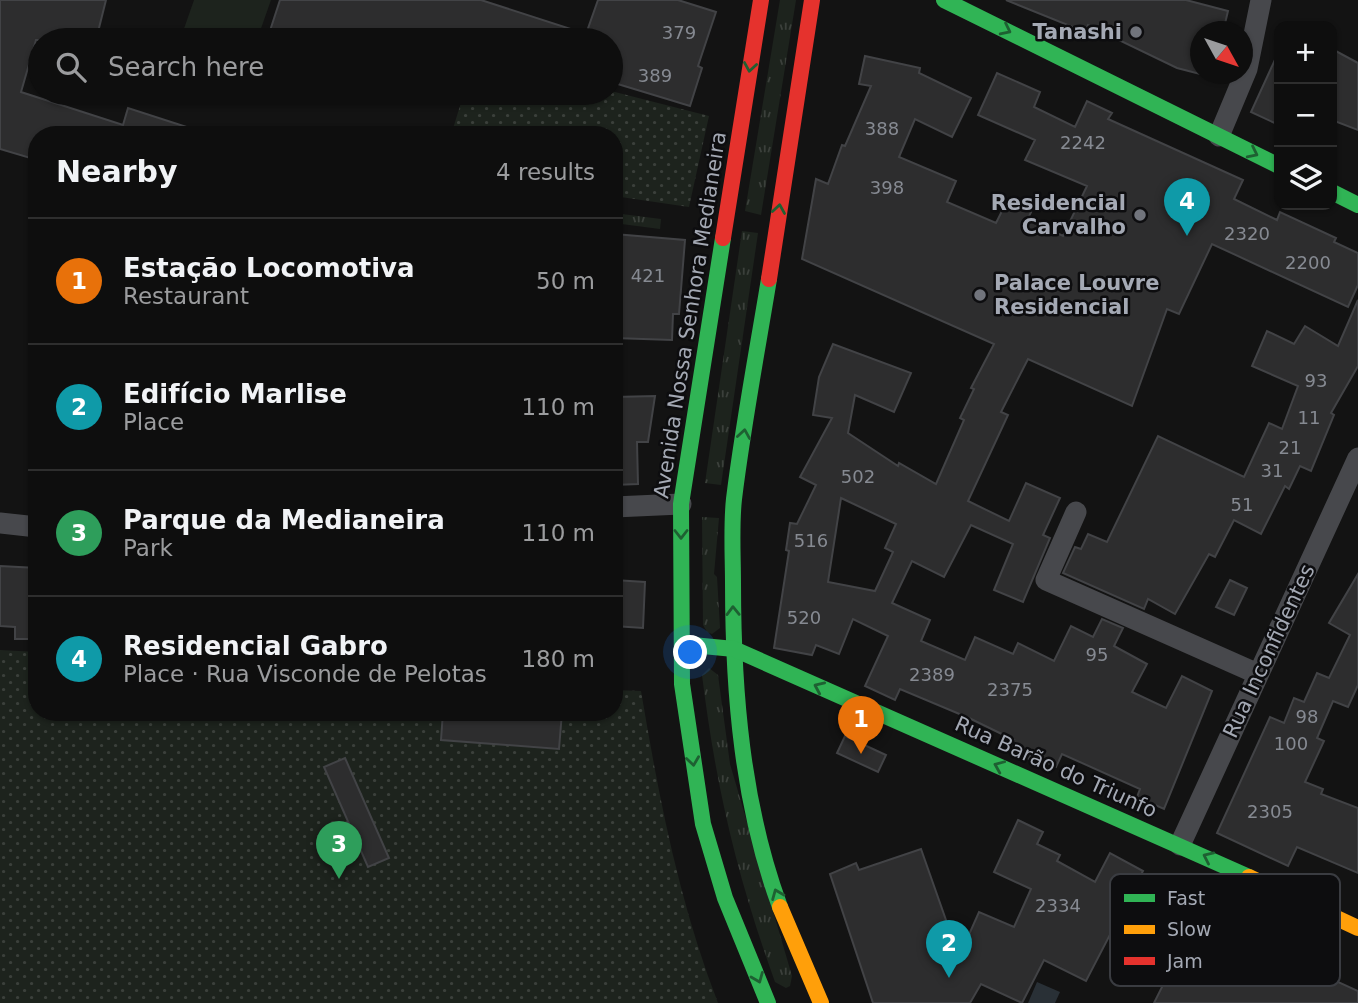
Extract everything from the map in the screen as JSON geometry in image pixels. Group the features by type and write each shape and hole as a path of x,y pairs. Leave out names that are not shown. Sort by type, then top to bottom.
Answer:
{"main road":[{"name":"Avenida Nossa Senhora Medianeira","path":"761,0 682,644 682,684 703,824 725,898 768,1003"},
{"path":"812,0 734,501 734,649 752,806 769,876 821,1003"},
{"path":"944,0 1274,164"},
{"path":"1337,194 1358,205"},
{"path":"699,503 734,501"},
{"name":"Rua Barão do Triunfo","path":"682,644 734,649 1242,874"},
{"name":"Rua Barão do Triunfo","path":"1340,920 1358,928"}],"street":[{"path":"1219,136 1247,69 1261,0"},
{"name":"Rua Inconfidentes","path":"1180,845 1358,458"},
{"path":"623,507 699,503"},
{"path":"1076,512 1046,580 1258,674"},
{"path":"0,523 28,526"}],"green space":[{"path":"194,0 271,0 261,28 184,28"},
{"path":"780,0 796,0 761,215 745,211"},
{"path":"623,94 709,116 689,207 623,197 623,126 454,126 460,105 623,105"},
{"path":"623,214 661,219 660,229 623,224"},
{"path":"742,231 758,233 721,485 705,483"},
{"path":"702,517 719,518 714,574 717,577 720,628 712,634 707,632 703,625"},
{"path":"0,650 28,652 28,721 623,721 623,690 641,691 655,771 681,888 718,1003 0,1003"},
{"path":"709,668 718,675 730,764 792,976 790,986 786,988 775,982 739,868 721,794 702,675"}],"shaded area":[{"path":"1037,982 1060,992 1055,1003 1028,1003"}],"building":[{"path":"0,0 106,0 99,28 28,28 28,68 21,92 28,94 28,105 61,105 123,125 128,108 184,126 28,126 28,157 0,149"},
{"path":"280,0 481,0 567,28 271,28"},
{"path":"598,0 678,0 716,12 698,66 702,68 690,106 623,86 623,28 588,28"},
{"path":"1006,0 1186,0 1228,11 1226,21 1190,21 1190,71 1177,68 1088,25 1085,32"},
{"path":"1337,52 1358,63 1358,130 1337,122"},
{"path":"865,56 920,68 919,73 971,98 952,137 915,119 899,157 956,181 947,202 996,223 1007,201 1031,212 1028,219 1063,236 1087,186 1025,160 1035,140 978,115 997,73 1040,92 1034,107 1075,127 1087,101 1112,113 1108,119 1243,180 1234,199 1277,220 1280,212 1336,238 1334,242 1358,253 1358,285 1348,307 1212,244 1179,314 1167,309 1132,406 1028,359 1001,412 1008,415 968,501 1009,521 1026,483 1060,498 1043,535 1050,538 1023,602 994,590 1013,544 971,525 944,577 912,561 892,603 930,620 921,641 965,660 975,637 1013,654 1018,643 1054,661 1071,626 1093,637 1102,619 1123,628 1114,646 1147,664 1132,692 1166,708 1182,676 1212,691 1164,809 1137,797 1140,789 1062,754 1056,767 1031,755 1029,759 1009,748 1014,740 969,718 900,689 895,700 865,686 888,636 853,619 839,654 816,645 812,655 774,648 789,551 786,550 790,523 797,524 816,485 800,477 832,418 813,415 819,377 833,344 911,373 894,412 855,395 848,433 898,466 899,463 936,484 964,420 960,418 974,389 971,388 994,344 802,259 816,179 828,184 842,145 845,146 871,86 859,84","holes":["841,498 896,524 885,548 893,552 875,591 828,582"]},
{"path":"1274,62 1274,123 1251,112"},
{"path":"623,235 685,240 679,314 673,314 672,340 623,338"},
{"path":"1358,300 1358,366 1331,413 1334,415 1311,471 1300,466 1289,489 1285,486 1261,534 1234,520 1215,557 1209,554 1175,614 1148,599 1144,609 1063,573 1075,547 1081,549 1088,534 1107,542 1158,436 1244,477 1269,423 1282,429 1298,386 1252,366 1267,331 1294,344 1305,326 1338,346"},
{"path":"655,396 648,442 637,442 638,484 623,485 623,397"},
{"path":"0,566 28,568 28,639 15,639 15,627 0,626"},
{"path":"1358,574 1358,685 1348,707 1333,701 1317,738 1324,741 1305,782 1323,789 1321,794 1358,808 1358,873 1297,847 1288,866 1217,833 1270,717 1284,723 1294,698 1304,702 1317,673 1329,678 1350,635 1329,623"},
{"path":"1230,580 1247,588 1234,615 1216,607"},
{"path":"623,581 645,582 643,628 623,627"},
{"path":"442,721 561,721 559,749 441,740"},
{"path":"845,736 886,755 878,772 837,753"},
{"path":"345,758 389,858 368,867 324,767"},
{"path":"1018,820 1043,832 1037,844 1060,855 1057,861 1095,882 1110,853 1143,871 1141,874 1110,874 1110,935 1086,981 1044,960 1022,1003 981,984 970,1003 873,1003 830,874 856,863 859,870 921,849 959,957 979,912 1014,927 1031,889 994,872"},
{"path":"1340,983 1358,991 1358,1003 1154,1003 1162,986 1340,986"}],"traffic: fast":[{"path":"944,0 1274,164"},
{"path":"1337,194 1358,205"},
{"path":"723,238 681,504 682,684 703,824 725,898 768,1003"},
{"path":"769,279 734,499 733,624 738,706 748,788 767,868 780,907"},
{"path":"682,644 734,649 1242,874"}],"traffic: slow":[{"path":"780,907 821,1003"},
{"path":"1340,920 1358,928"}],"traffic: jam":[{"path":"723,238 761,0"},
{"path":"769,279 812,0"}],"place":[{"name":"Tanashi","path":"1136,32"},
{"name":"Residencial Carvalho","path":"1140,215"},
{"name":"Residencial Gabro","path":"1187,236"},
{"name":"Palace Louvre Residencial","path":"980,295"},
{"name":"Estação Locomotiva","path":"861,754"},
{"name":"Parque da Medianeira","path":"339,879"},
{"name":"Edifício Marlise","path":"949,978"}]}
